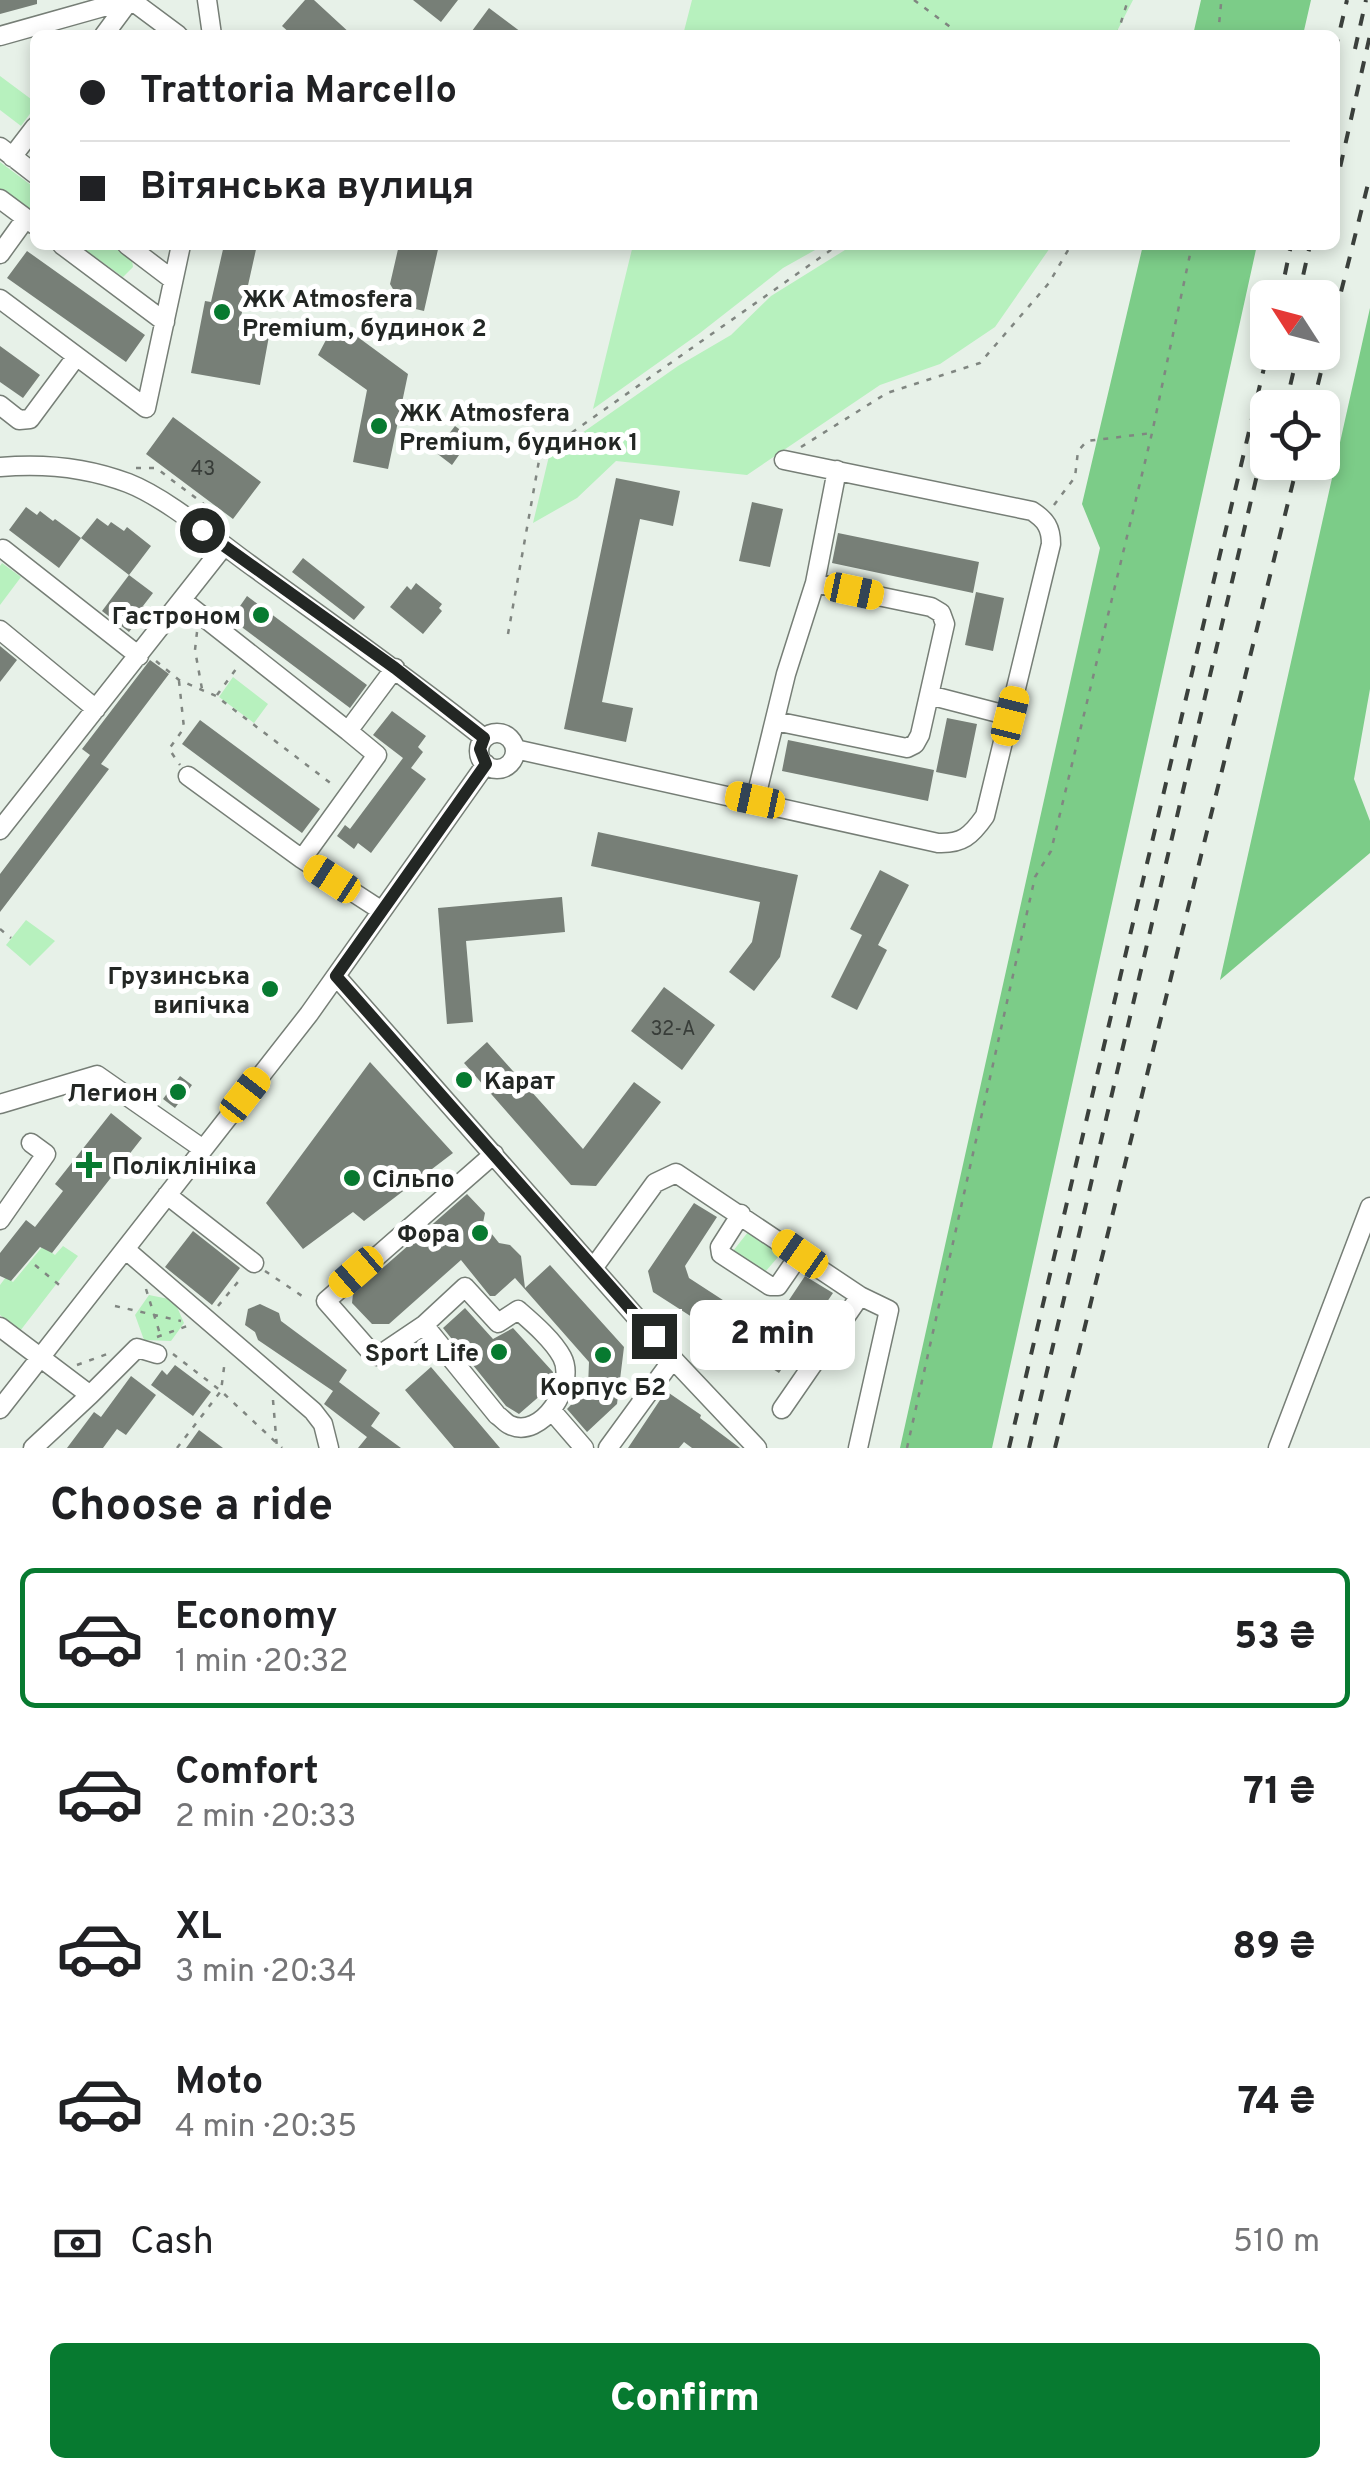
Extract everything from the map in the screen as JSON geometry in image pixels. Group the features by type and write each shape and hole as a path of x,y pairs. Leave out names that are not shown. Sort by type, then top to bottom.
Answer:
{"street":[{"path":"108,30 129,0"},
{"path":"129,0 171,30"},
{"path":"0,36 129,0"},
{"path":"208,0 211,30"},
{"path":"30,131 6,152 30,170"},
{"path":"0,199 30,221"},
{"path":"0,254 30,223"},
{"path":"69,250 165,322"},
{"path":"134,250 173,280"},
{"path":"0,299 146,408 180,250"},
{"path":"0,405 19,420 30,420 76,357"},
{"path":"486,764 480,749 484,738 495,733 506,735 515,750 938,843 958,844 974,833 985,816 1052,544 1051,532 1044,519 1032,511 784,460"},
{"path":"0,467 70,466 131,484 395,668 484,738"},
{"path":"755,800 786,674 816,583 837,470"},
{"path":"0,830 224,546"},
{"path":"1,550 141,653"},
{"path":"775,720 907,748 920,735 944,624 941,613 816,583"},
{"path":"182,600 378,755 302,859"},
{"path":"0,630 96,708"},
{"path":"348,730 395,668"},
{"path":"929,695 1010,716"},
{"path":"486,764 503,768 512,760 515,750"},
{"path":"0,1409 336,976 486,764"},
{"path":"188,776 302,859 382,911"},
{"path":"336,976 674,1360 758,1448"},
{"path":"0,1104 97,1075 203,1149"},
{"path":"0,1220 46,1154 31,1143"},
{"path":"424,1325 510,1426 524,1427 552,1412 563,1391 563,1358 518,1310 498,1323 465,1287 424,1325 378,1356 368,1350 326,1301 494,1154"},
{"path":"594,1268 656,1183 676,1173 686,1176 860,1296 889,1310 858,1448"},
{"path":"167,1196 254,1262"},
{"path":"1278,1448 1369,1210"},
{"path":"741,1214 720,1247 721,1254 770,1286 778,1286 800,1254"},
{"path":"125,1249 324,1424 329,1448"},
{"path":"782,1409 860,1296"},
{"path":"0,1326 90,1395"},
{"path":"33,1448 137,1348 158,1345"},
{"path":"608,1448 674,1360"},
{"path":"552,1412 584,1448"}],"path":[{"path":"914,0 954,30"},
{"path":"1119,30 1128,0"},
{"path":"1219,30 1225,0"},
{"path":"508,634 540,456 831,250"},
{"path":"784,460 887,392 980,363 1049,283 1068,250"},
{"path":"907,1448 1035,877 1051,851 1152,433 1191,250"},
{"path":"1044,519 1075,477 1078,451 1087,441 1152,433"},
{"path":"198,613 195,650 202,690"},
{"path":"216,696 249,652"},
{"path":"141,653 178,680 216,696 348,796"},
{"path":"178,680 184,728 168,749 188,776"},
{"path":"0,929 11,938"},
{"path":"208,1318 254,1262 299,1296 333,1310"},
{"path":"35,1265 63,1288"},
{"path":"145,1286 158,1345"},
{"path":"115,1306 193,1324 158,1345"},
{"path":"178,1448 222,1390 228,1336"},
{"path":"158,1345 152,1338 222,1390 279,1447"},
{"path":"64,1369 117,1350"},
{"path":"271,1374 279,1447"}],"green space":[{"path":"692,0 1133,0 1118,30 684,30"},
{"path":"1201,0 1311,0 1304,30 1194,30"},
{"path":"0,76 30,98 30,114 21,126 0,110"},
{"path":"0,162 30,184 30,211 0,190"},
{"path":"85,250 118,250 132,260 133,267 123,277"},
{"path":"632,250 815,250 783,268 593,409"},
{"path":"845,250 1049,250 995,327 940,364 880,385 747,475 616,461 577,498 533,523 549,456 678,366 731,335 771,296"},
{"path":"1142,250 1256,250 992,1448 900,1448 1100,548 1082,504"},
{"path":"1370,308 1370,689 1354,779 1370,821 1370,853 1220,980 1332,480 1340,480 1340,442"},
{"path":"2,563 21,577 0,605 0,566"},
{"path":"233,677 268,704 254,723 219,697"},
{"path":"26,920 55,941 30,966 6,945"},
{"path":"752,1227 785,1249 765,1272 746,1266 733,1251"},
{"path":"43,1246 55,1255 63,1246 78,1256 20,1331 0,1315 0,1285 6,1277 13,1282"},
{"path":"149,1295 174,1300 184,1323 171,1341 144,1340 135,1315"}],"building":[{"path":"0,0 37,0 37,4 0,14"},
{"path":"305,0 314,0 347,30 286,30 282,26"},
{"path":"413,0 458,0 441,22"},
{"path":"489,8 518,30 473,30"},
{"name":"ЖК Atmosfera Premium, будинок 2","path":"223,250 256,250 238,330 269,336 260,385 191,373 205,301 211,302"},
{"name":"ЖК Atmosfera Premium, будинок 2","path":"398,250 438,250 424,311 403,306 390,284"},
{"path":"27,251 145,335 126,362 7,278"},
{"name":"ЖК Atmosfera Premium, будинок 1","path":"336,321 408,374 388,469 353,462 367,390 318,355"},
{"path":"0,346 40,375 23,398 0,382"},
{"path":"173,417 261,482 233,519 146,454"},
{"path":"455,426 471,438 452,465 435,452"},
{"path":"616,478 680,491 673,526 640,519 602,702 633,708 626,742 564,729"},
{"path":"752,502 783,509 770,567 739,561"},
{"path":"26,507 37,515 40,511 55,519 81,538 59,568 9,530"},
{"path":"97,518 124,531 127,527 151,546 129,575 81,538"},
{"path":"838,533 979,562 973,593 832,563"},
{"path":"303,558 365,607 354,620 292,572"},
{"path":"129,575 153,593 143,606 147,609 129,632 102,611"},
{"path":"416,583 442,604 442,611 423,634 390,607 407,586 411,590"},
{"path":"976,592 1004,598 993,651 965,645"},
{"path":"247,596 367,685 350,708 231,619"},
{"path":"0,646 17,660 0,682"},
{"path":"150,660 169,674 101,764 109,769 0,912 0,874 90,755 82,749"},
{"path":"392,711 426,736 418,747 423,752 411,768 426,779 371,853 358,843 354,849 337,836 345,825 350,829 403,758 373,735"},
{"path":"947,718 977,724 966,778 936,772"},
{"path":"200,720 320,809 302,833 182,744"},
{"path":"788,740 934,770 928,801 782,771"},
{"path":"598,832 798,875 780,957 754,991 729,972 752,942 760,902 591,866"},
{"path":"880,870 909,885 878,945 887,950 857,1010 831,997 862,935 850,929"},
{"path":"562,897 565,932 466,941 473,1022 447,1024 438,908"},
{"path":"664,987 715,1025 682,1070 631,1031"},
{"path":"487,1042 583,1149 634,1082 661,1102 596,1186 571,1185 464,1063"},
{"name":"Сільпо","path":"370,1062 453,1153 364,1221 353,1212 303,1249 266,1203"},
{"name":"Легион","path":"180,1076 192,1085 175,1108 163,1099"},
{"path":"111,1113 142,1138 52,1253 40,1247 11,1281 0,1276 0,1253 26,1220 35,1227 63,1191 55,1184"},
{"path":"467,1194 485,1213 483,1223 499,1243 510,1245 521,1256 525,1288 550,1265 624,1347 617,1404 587,1432 567,1409 588,1387 589,1362 515,1278 490,1296 461,1260 389,1324 372,1324 352,1303 353,1294"},
{"path":"694,1203 717,1217 685,1266 689,1278 769,1330 805,1276 833,1293 779,1373 653,1292 648,1271"},
{"path":"193,1231 240,1268 212,1305 165,1267"},
{"path":"260,1304 279,1313 281,1321 347,1370 339,1382 380,1413 371,1426 401,1448 358,1448 367,1437 324,1404 333,1391 258,1340 245,1325 248,1309"},
{"path":"465,1308 493,1339 513,1328 553,1372 550,1387 519,1414 506,1406 443,1328"},
{"path":"175,1365 211,1392 193,1416 151,1385 162,1370 167,1375"},
{"path":"431,1367 500,1448 454,1448 405,1390"},
{"path":"131,1376 156,1395 126,1435 117,1429 103,1448 67,1448 94,1412 101,1417"},
{"path":"666,1391 740,1448 692,1448 684,1442 679,1448 628,1448"},
{"path":"199,1430 223,1448 186,1448"}],"railway":[{"path":"1340,30 1347,0"},
{"path":"1355,49 1366,0"},
{"path":"1340,168 1370,35"},
{"path":"1316,390 1370,176"},
{"path":"1284,280 1290,250"},
{"path":"1302,280 1309,250"},
{"path":"1009,1448 1264,370"},
{"path":"1289,390 1294,370"},
{"path":"1029,1448 1256,480"},
{"path":"1055,1448 1294,480"}],"place":[{"name":"ЖК Atmosfera Premium, будинок 2","path":"222,312"},
{"name":"ЖК Atmosfera Premium, будинок 1","path":"379,426"},
{"name":"Гастроном","path":"261,615"},
{"name":"Грузинська випічка","path":"270,989"},
{"name":"Карат","path":"464,1080"},
{"name":"Легион","path":"178,1092"},
{"name":"Поліклініка","path":"89,1165"},
{"name":"Сільпо","path":"352,1178"},
{"name":"Фора","path":"480,1233"},
{"name":"Sport Life","path":"499,1352"},
{"name":"Корпус Б2","path":"603,1355"}],"route":[{"path":"202,530 395,668 484,738 480,755 486,764 336,976 654,1336"}]}
